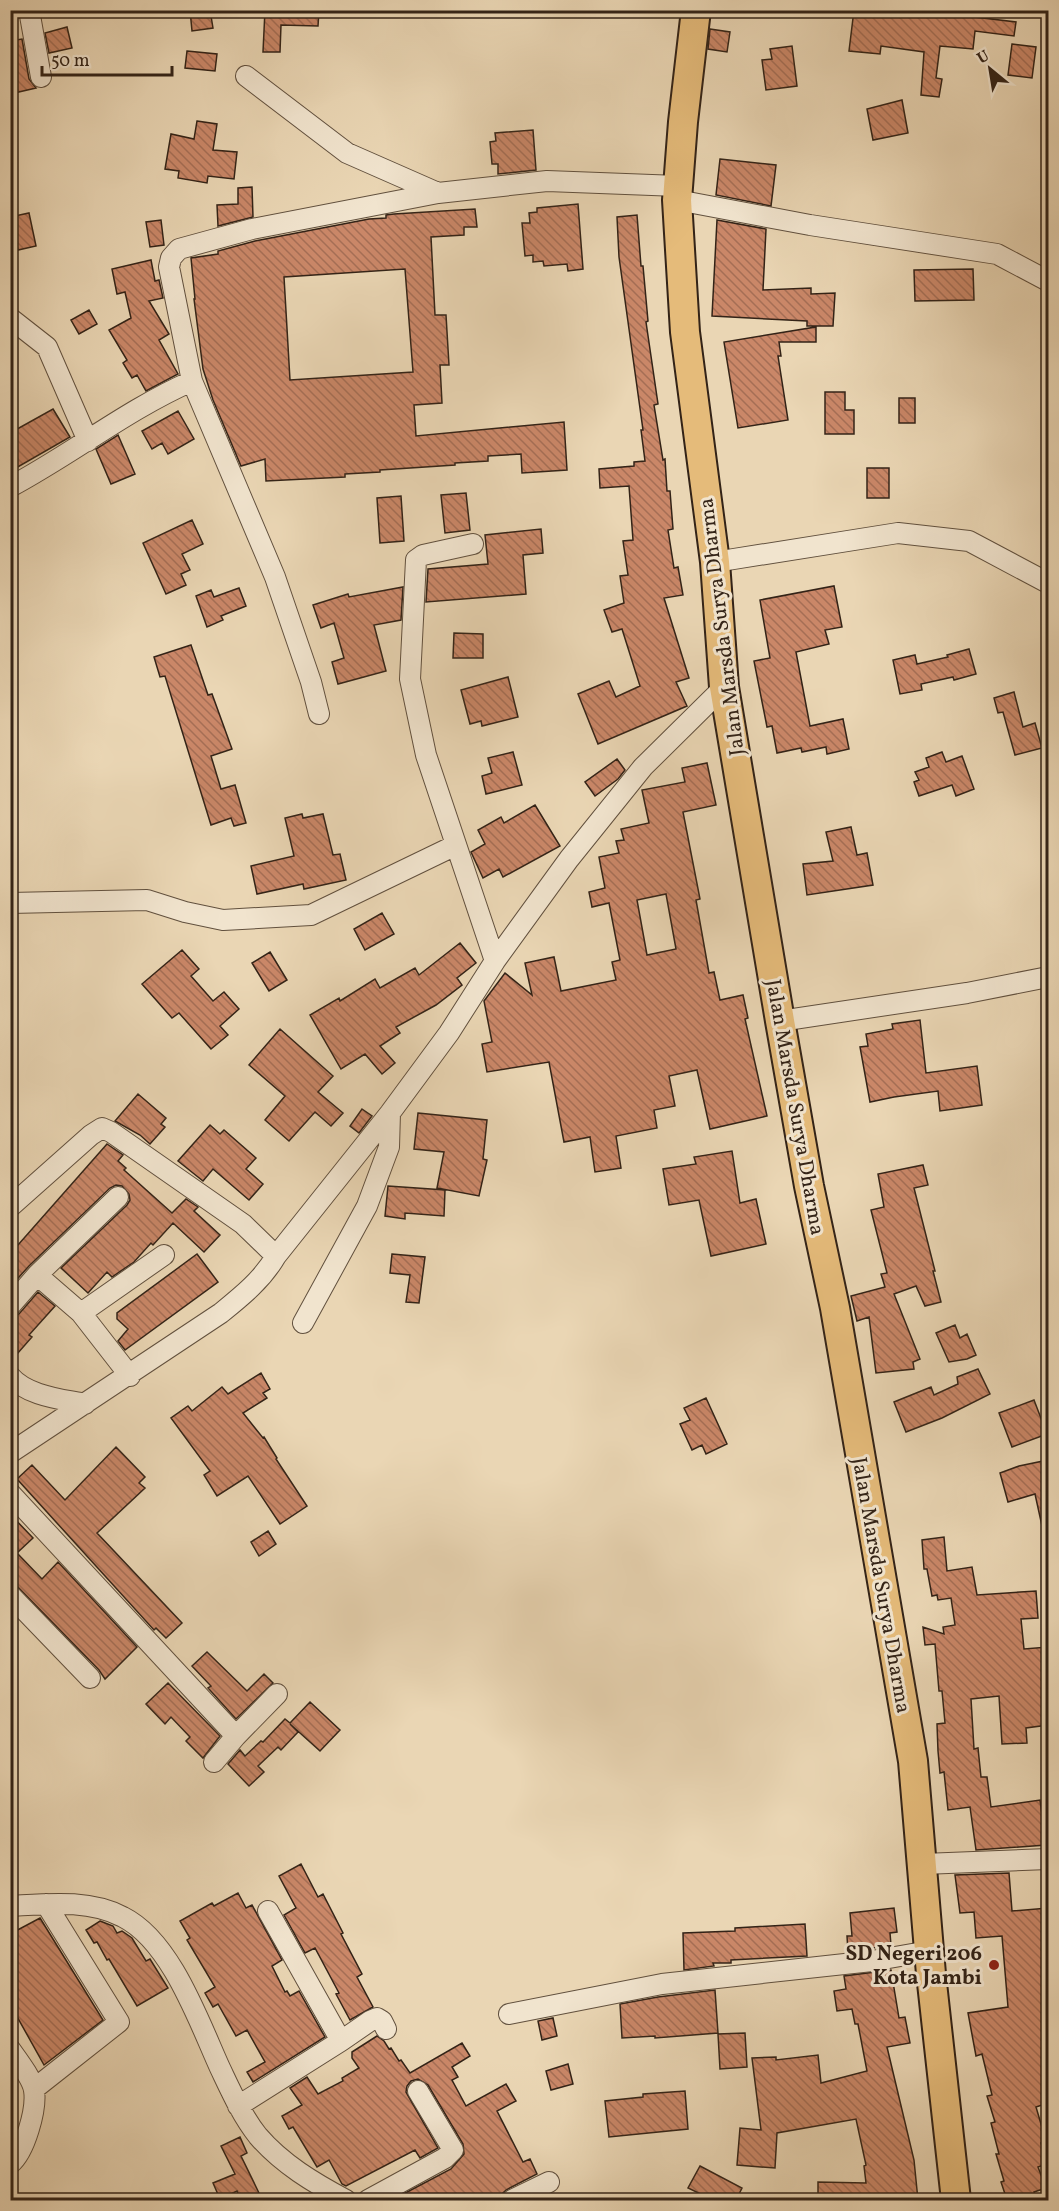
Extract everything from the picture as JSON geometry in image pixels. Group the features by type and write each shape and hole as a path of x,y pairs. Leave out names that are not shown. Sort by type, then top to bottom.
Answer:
{"highway":[{"name":"Jalan Marsda Surya Dharma","path":"696,10 683,122 678,193 685,332 715,562 724,687 809,1186 835,1308 913,1761 929,1951 956,2200"}],"street":[{"path":"29,10 41,77"},
{"path":"246,76 347,153 438,193"},
{"path":"319,714 311,682 275,577 192,381 169,267 171,258 179,249 252,229 438,193 547,182 678,193 810,225 997,254 1048,280"},
{"path":"10,318 47,347 88,441"},
{"path":"10,487 47,468 162,394 192,381"},
{"path":"715,562 898,533 969,541 1048,583"},
{"path":"473,544 423,555 416,560 410,679 426,755 495,961"},
{"path":"10,1453 130,1376 221,1313 267,1272 276,1256 390,1113 449,1033 495,961 569,859 643,767 724,687"},
{"path":"10,903 147,900 185,912 223,920 311,915 456,845"},
{"path":"780,1021 968,993 1048,977"},
{"path":"303,1323 367,1206 389,1147 390,1113"},
{"path":"10,1207 91,1135 102,1128 243,1224 276,1256"},
{"path":"10,1306 37,1275 118,1197"},
{"path":"81,1313 164,1255"},
{"path":"37,1275 81,1313 130,1376"},
{"path":"10,1376 17,1384 42,1394 85,1404"},
{"path":"10,1493 236,1736"},
{"path":"10,1595 90,1678"},
{"path":"214,1762 277,1694"},
{"path":"923,1864 1048,1859"},
{"path":"34,2089 119,2022 46,1904"},
{"path":"10,1906 68,1904 100,1909 124,1917 144,1933 166,1957 238,2106 258,2135 283,2161 346,2200"},
{"path":"268,1911 341,2041"},
{"path":"509,2014 662,1984 872,1960 929,1951"},
{"path":"238,2106 370,2021 377,2018 382,2021 386,2029"},
{"path":"10,2049 34,2089 30,2128 17,2159 10,2164"},
{"path":"368,2200 445,2157 453,2150 418,2091"},
{"path":"512,2200 549,2182"}],"building":[{"path":"190,10 210,10 213,28 192,31"},
{"path":"265,10 319,10 318,26 281,25 280,52 263,52"},
{"path":"854,10 976,10 975,17 1016,22 1014,36 975,31 973,49 940,46 936,78 942,79 939,97 921,95 924,52 881,46 880,54 849,51"},
{"path":"67,27 72,48 49,53 45,33"},
{"path":"710,29 730,32 727,52 708,49"},
{"path":"22,39 29,79 36,88 10,94 10,41"},
{"path":"1012,44 1036,47 1032,78 1008,75"},
{"path":"792,46 797,86 766,90 762,60 772,59 770,49"},
{"path":"187,51 217,54 215,71 185,68"},
{"path":"902,100 908,133 873,140 867,109"},
{"path":"197,121 217,124 213,150 237,152 234,179 208,176 207,183 178,178 179,171 165,169 171,134 194,139"},
{"path":"533,130 536,170 498,174 498,164 492,164 490,142 496,141 495,133"},
{"path":"720,159 776,165 771,206 716,195"},
{"path":"252,187 253,217 218,226 217,205 238,204 238,188"},
{"path":"578,204 583,269 568,271 567,264 544,266 543,261 533,262 533,255 525,256 522,223 530,223 529,213 537,212 537,208"},
{"path":"475,209 477,227 464,227 464,235 431,237 435,315 446,315 449,365 440,365 442,403 414,405 416,436 564,422 567,470 522,473 521,454 488,456 488,461 455,463 455,465 345,474 345,477 266,481 265,459 241,466 213,400 203,369 191,258 218,254 218,251 255,241 369,219 386,218 386,215","holes":["405,269 413,372 290,380 284,277"]},
{"path":"29,213 36,246 18,250 16,242 10,243 10,217"},
{"path":"637,215 648,321 646,322 658,404 654,405 663,460 665,459 667,491 670,491 673,529 668,530 674,568 678,567 683,595 664,598 689,678 676,682 687,706 598,744 578,694 609,681 616,697 640,686 622,629 612,632 604,610 624,603 620,576 628,575 623,541 633,540 629,486 600,488 599,469 634,466 634,462 645,461 641,430 643,430 619,257 617,217"},
{"path":"161,220 164,245 150,247 146,222"},
{"path":"717,220 766,229 763,290 811,288 811,294 835,293 833,326 807,326 807,321 712,316"},
{"path":"151,260 155,281 159,280 163,298 149,301 169,334 159,340 178,374 146,391 137,375 132,378 123,363 127,360 109,330 131,318 125,292 117,294 112,269"},
{"path":"973,269 974,300 915,301 914,270"},
{"path":"89,310 97,324 79,334 71,320"},
{"path":"816,327 816,342 779,342 781,356 778,356 788,420 738,428 724,342"},
{"path":"825,392 845,392 845,410 854,410 854,434 825,434"},
{"path":"899,398 915,398 915,423 899,423"},
{"path":"53,409 70,437 16,468 10,459 10,433"},
{"path":"178,411 194,439 168,454 162,443 152,449 142,431"},
{"path":"118,435 135,474 111,484 96,449"},
{"path":"867,468 889,468 889,498 867,498"},
{"path":"466,493 470,530 445,533 441,495"},
{"path":"401,496 404,541 380,543 377,498"},
{"path":"192,520 203,544 182,554 190,570 181,574 186,585 166,594 143,543"},
{"path":"541,529 543,553 523,555 526,594 426,602 428,569 488,564 485,535"},
{"path":"834,586 842,627 825,630 829,644 796,652 810,726 843,719 849,749 827,754 826,747 802,752 801,748 777,753 772,726 767,727 754,661 770,658 760,600"},
{"path":"403,587 401,620 374,625 386,671 338,684 332,662 344,658 334,623 321,628 313,605 348,594 349,597"},
{"path":"239,588 246,606 221,616 223,620 207,627 196,596 211,590 214,597"},
{"path":"454,633 483,634 483,658 453,658"},
{"path":"191,645 208,695 212,694 232,749 211,756 221,789 235,785 246,823 234,826 231,818 211,825 165,676 160,677 154,657"},
{"path":"969,649 976,674 954,680 953,677 921,684 922,690 900,694 893,660 915,655 917,664 948,657 947,655"},
{"path":"508,677 518,717 482,726 481,721 470,724 461,690"},
{"path":"1014,692 1023,727 1035,723 1042,748 1015,755 1003,712 998,713 994,698"},
{"path":"513,752 522,785 486,794 482,776 492,773 488,758"},
{"path":"942,752 946,762 962,756 974,789 956,796 952,785 919,796 914,782 919,780 915,772 929,767 926,758"},
{"path":"617,759 625,770 618,779 595,796 585,782"},
{"path":"707,763 716,805 683,812 700,899 696,900 709,973 714,972 720,1000 743,995 748,1018 745,1019 767,1116 710,1129 697,1070 669,1076 675,1106 654,1110 657,1128 616,1136 621,1168 595,1172 590,1137 564,1142 549,1062 487,1072 482,1044 492,1042 484,1001 505,973 532,995 525,963 554,957 561,991 616,980 612,962 620,960 609,903 592,907 589,892 605,888 599,857 619,853 616,841 624,840 621,829 649,823 642,790 685,782 682,768","holes":["666,894 676,949 647,955 637,900"]},
{"path":"535,805 560,846 503,877 499,869 483,878 471,852 485,844 478,830 501,817 504,823"},
{"path":"302,814 303,818 323,814 333,855 340,854 346,880 304,889 303,884 257,894 251,866 294,856 285,818"},
{"path":"851,827 857,855 867,853 873,885 807,895 803,864 833,861 826,832"},
{"path":"382,913 394,934 365,950 354,929"},
{"path":"460,943 476,963 457,978 462,985 436,1005 396,1027 400,1033 380,1046 395,1063 382,1074 365,1054 341,1069 310,1015 339,998 340,1001 375,979 380,988 415,968 419,975"},
{"path":"182,950 199,969 191,976 213,1001 224,992 239,1009 220,1026 228,1035 211,1049 179,1013 172,1018 142,984"},
{"path":"270,952 287,980 269,991 252,963"},
{"path":"920,1020 926,1073 977,1066 982,1105 940,1111 938,1091 870,1102 860,1047 868,1046 866,1034 893,1029 892,1024"},
{"path":"280,1029 333,1076 318,1092 343,1113 331,1126 315,1112 289,1141 265,1120 285,1096 249,1065"},
{"path":"138,1094 166,1118 161,1124 165,1127 150,1144 140,1135 115,1121"},
{"path":"362,1109 372,1116 359,1133 350,1126"},
{"path":"418,1113 487,1120 483,1159 487,1160 479,1196 437,1188 444,1152 414,1149"},
{"path":"210,1125 220,1134 224,1130 256,1158 246,1169 263,1184 249,1200 213,1169 203,1181 178,1161"},
{"path":"107,1144 123,1155 118,1161 126,1168 124,1170 172,1213 186,1199 198,1207 194,1211 220,1235 204,1252 173,1223 134,1262 112,1277 107,1272 88,1293 61,1268 127,1205 130,1200 129,1194 122,1186 116,1185 110,1188 10,1287 10,1254"},
{"path":"732,1151 740,1203 756,1199 766,1244 711,1256 699,1200 669,1205 663,1169 696,1164 694,1157"},
{"path":"923,1165 928,1185 914,1188 941,1302 925,1306 916,1286 894,1294 920,1359 913,1362 914,1369 876,1373 869,1317 857,1321 851,1296 885,1287 881,1274 887,1273 871,1210 884,1207 878,1174"},
{"path":"388,1186 445,1190 444,1216 405,1213 405,1219 385,1216"},
{"path":"197,1254 218,1282 125,1350 118,1341 128,1329 117,1319 117,1313"},
{"path":"392,1254 425,1257 419,1303 406,1302 410,1275 390,1273"},
{"path":"38,1292 55,1306 29,1335 32,1337 10,1362 10,1318 19,1314"},
{"path":"955,1325 960,1338 967,1334 976,1355 949,1362 936,1333"},
{"path":"978,1369 990,1394 942,1418 906,1432 894,1402 931,1387 934,1395 958,1384 957,1377"},
{"path":"261,1373 270,1389 263,1393 267,1398 243,1413 264,1437 307,1506 280,1524 248,1476 217,1496 204,1475 210,1471 171,1418 188,1406 192,1411 222,1387 228,1394"},
{"path":"706,1398 727,1444 706,1454 702,1445 692,1450 680,1424 690,1420 684,1408"},
{"path":"1034,1400 1047,1434 1012,1447 999,1413"},
{"path":"116,1447 145,1477 139,1483 145,1488 97,1533 182,1623 166,1638 156,1628 154,1630 17,1479 32,1465 65,1500"},
{"path":"1048,1460 1048,1525 1042,1526 1035,1494 1008,1502 1000,1473"},
{"path":"10,1514 33,1538 17,1553 42,1579 58,1562 137,1647 105,1679 99,1670 10,1579"},
{"path":"268,1531 276,1544 259,1556 251,1542"},
{"path":"944,1537 947,1571 972,1567 977,1595 1036,1591 1038,1618 1021,1619 1024,1649 1048,1647 1048,1725 1026,1728 1027,1743 1002,1744 999,1696 971,1699 974,1749 978,1748 981,1777 987,1777 991,1807 1040,1800 1046,1845 976,1850 970,1807 948,1810 944,1772 940,1773 938,1751 937,1724 945,1723 942,1691 939,1691 935,1644 925,1645 923,1627 944,1634 943,1627 955,1625 951,1598 938,1600 937,1595 932,1596 927,1569 924,1569 922,1540"},
{"path":"207,1652 247,1691 264,1674 273,1683 236,1719 208,1688 211,1686 192,1666"},
{"path":"168,1683 220,1736 203,1758 186,1741 190,1737 171,1717 165,1724 146,1704"},
{"path":"310,1702 340,1730 320,1751 290,1724 298,1732 281,1750 278,1747 258,1766 264,1772 249,1786 228,1764 240,1750 245,1756 261,1741 263,1742 285,1719 290,1723"},
{"path":"301,1864 318,1897 323,1894 343,1933 341,1934 362,1974 357,1977 373,2007 350,2020 336,1994 339,1993 315,1948 305,1953 284,1915 296,1908 279,1876"},
{"path":"1009,1873 1012,1911 1048,1908 1048,2103 1036,2107 1046,2141 1041,2143 1047,2164 1038,2167 1046,2188 1034,2192 1037,2200 1007,2200 1001,2182 1004,2181 996,2154 999,2154 991,2123 995,2122 987,2096 992,2095 982,2054 976,2056 968,2013 1008,2007 1002,1936 976,1938 974,1912 960,1913 955,1875"},
{"path":"238,1893 246,1908 252,1905 282,1960 272,1966 285,1992 287,1991 290,1996 299,1991 325,2037 253,2082 247,2072 265,2062 247,2030 236,2036 218,2004 213,2007 205,1993 215,1987 187,1940 190,1938 180,1921 212,1903 214,1906"},
{"path":"894,1908 897,1932 890,1933 891,1945 848,1952 847,1936 852,1936 850,1913"},
{"path":"40,1918 103,2020 44,2065 10,2004 10,1934"},
{"path":"100,1921 113,1926 117,1933 122,1931 132,1938 146,1961 150,1959 168,1988 137,2006 109,1959 107,1960 97,1942 94,1943 86,1930"},
{"path":"805,1924 807,1956 731,1960 731,1963 713,1963 714,1966 684,1970 683,1933 735,1931 735,1928"},
{"path":"891,1970 899,2018 905,2017 910,2043 887,2047 914,2160 918,2200 818,2200 818,2182 866,2183 864,2166 866,2165 856,2119 777,2133 775,2168 737,2165 740,2128 761,2130 752,2058 776,2057 776,2060 818,2055 821,2083 867,2071 858,2024 855,2024 852,2009 837,2011 834,1991 846,1989 844,1976"},
{"path":"715,1990 718,2033 622,2038 620,2004"},
{"path":"553,2018 557,2036 542,2040 538,2021"},
{"path":"745,2033 747,2067 720,2069 718,2034"},
{"path":"377,2036 389,2049 391,2048 410,2073 462,2043 470,2056 452,2067 458,2077 452,2080 466,2106 506,2084 516,2101 497,2111 523,2162 530,2159 537,2174 506,2190 500,2200 392,2200 451,2169 464,2154 463,2144 428,2085 418,2079 411,2081 406,2092 438,2148 420,2158 415,2150 346,2186 342,2184 329,2160 317,2167 293,2127 289,2129 282,2116 302,2105 290,2088 307,2077 318,2094 343,2081 342,2078 359,2068 352,2058 352,2052"},
{"path":"568,2064 573,2084 551,2090 546,2071"},
{"path":"685,2091 688,2129 609,2137 605,2101 643,2097 643,2094"},
{"path":"240,2137 247,2153 241,2156 259,2193 241,2200 237,2191 220,2199 213,2183 235,2174 221,2146"},
{"path":"700,2166 742,2188 736,2200 713,2200 688,2188"}],"place":[{"name":"SD Negeri 206 Kota Jambi","path":"994,1965"}]}
